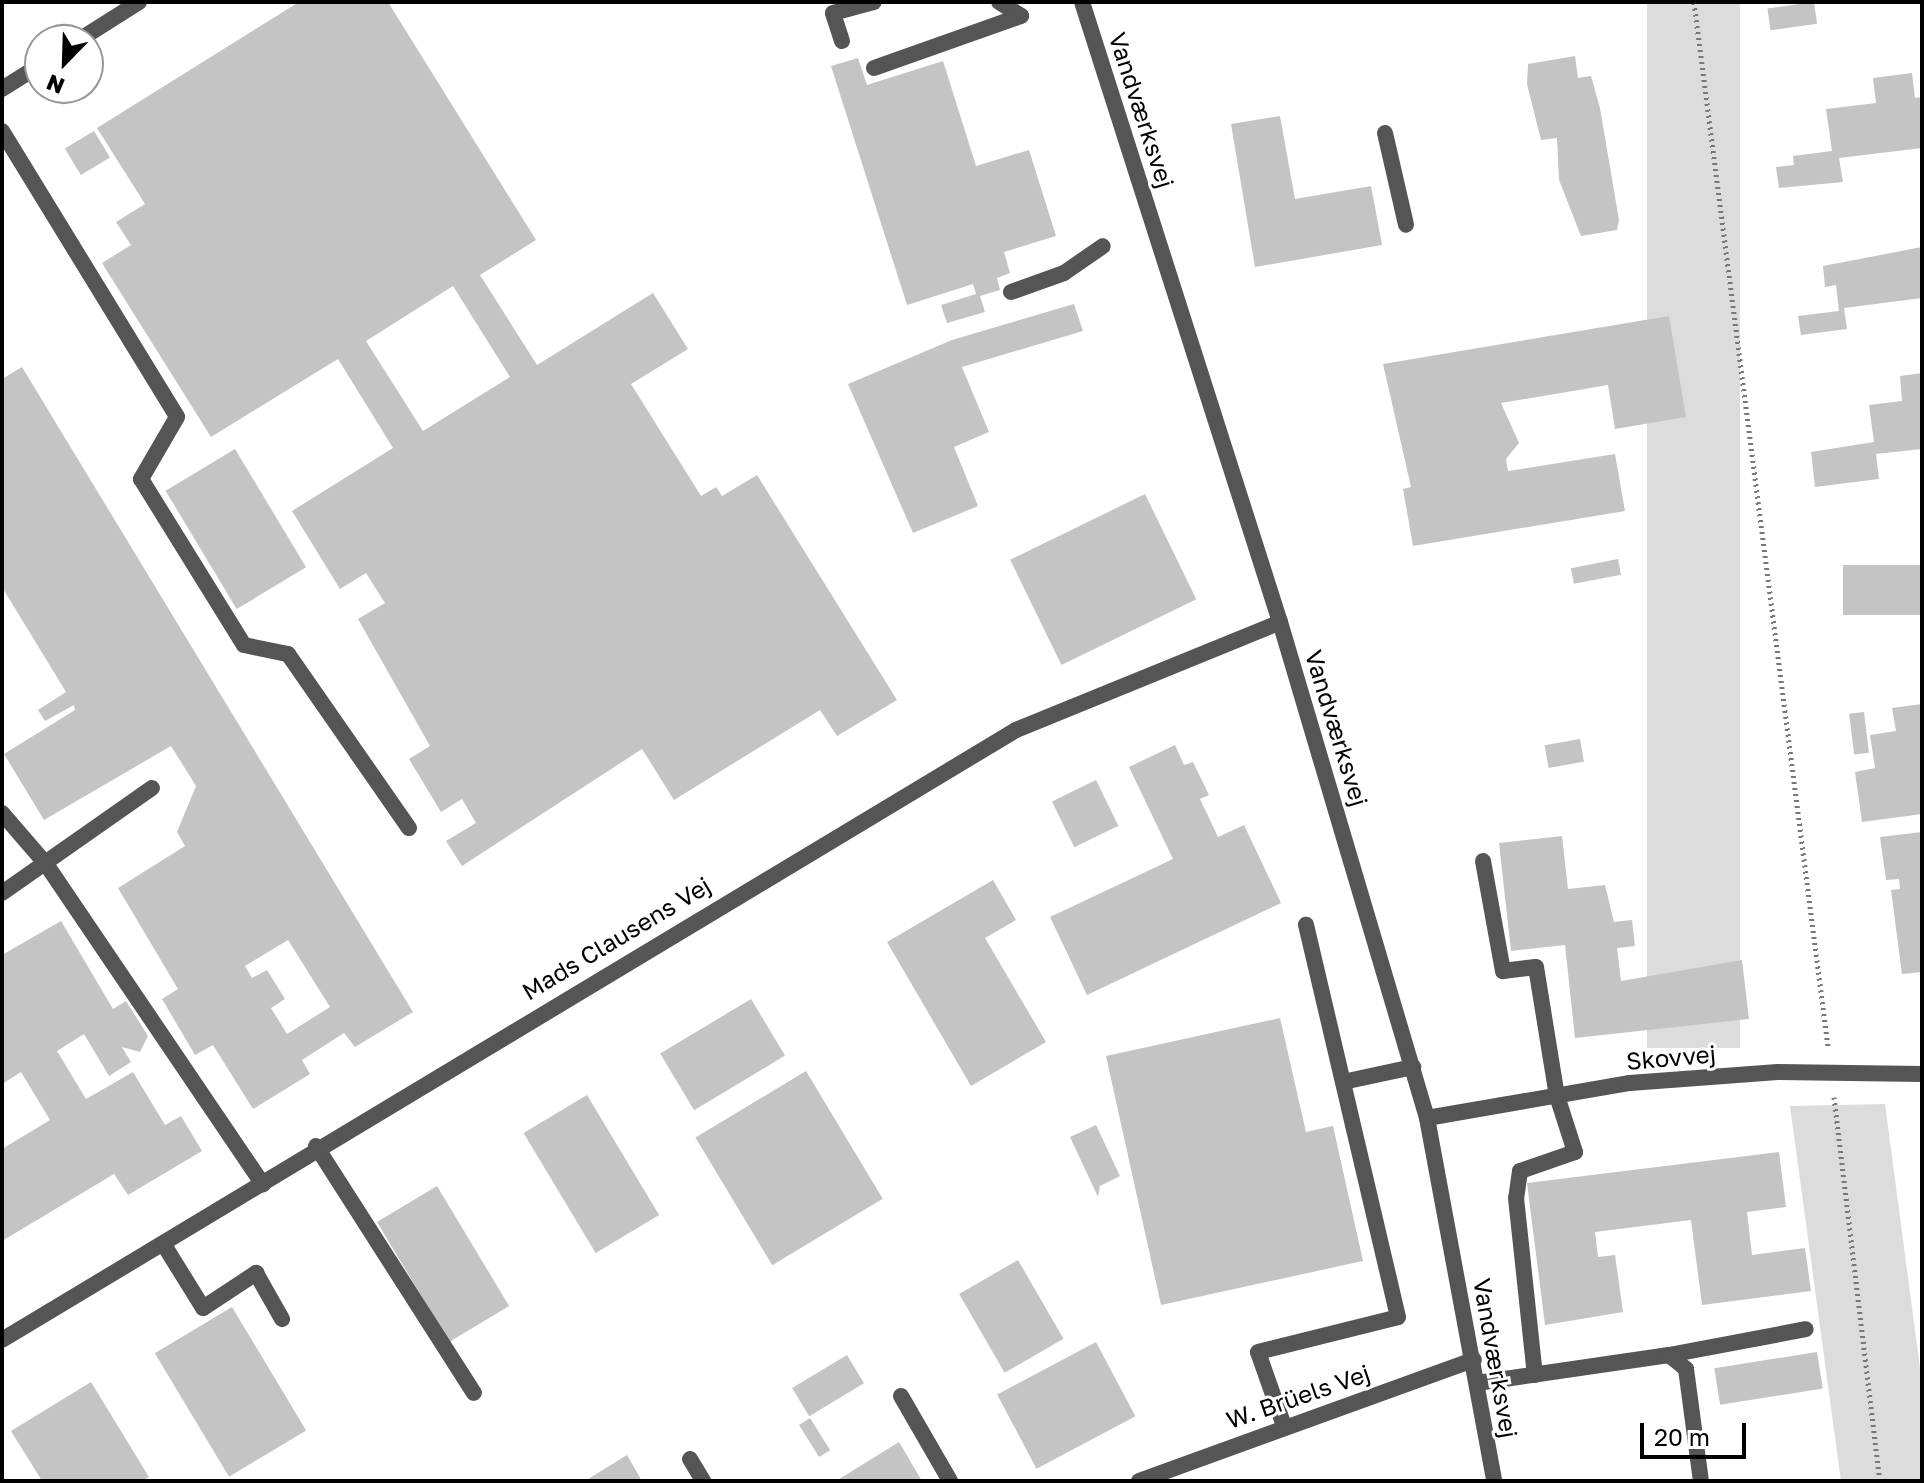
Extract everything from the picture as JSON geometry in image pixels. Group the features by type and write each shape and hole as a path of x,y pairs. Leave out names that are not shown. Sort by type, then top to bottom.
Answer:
{"street":[{"path":"104,24 139,2"},
{"path":"842,41 833,13 874,2"},
{"path":"874,68 1021,16 999,2"},
{"name":"Vandværksvej","path":"1082,2 1280,622 1413,1067 1427,1118 1494,1481"},
{"path":"2,89 24,75"},
{"path":"2,131 177,417 141,479 244,645 288,654 409,828"},
{"path":"1385,133 1406,225"},
{"path":"1011,292 1064,273 1103,246"},
{"name":"Mads Clausens Vej","path":"2,1340 263,1185 316,1146 1016,730 1280,622"},
{"path":"2,893 152,788"},
{"path":"2,813 46,864 263,1185"},
{"path":"1483,861 1503,971 1536,967 1557,1096 1575,1152 1520,1171 1516,1198 1535,1375"},
{"path":"1284,1426 1258,1352 1398,1317 1306,925"},
{"path":"1343,1082 1413,1067"},
{"name":"Skovvej","path":"1427,1118 1630,1083 1831,1073 1922,1074"},
{"path":"316,1146 474,1393"},
{"path":"164,1245 203,1308 256,1273 282,1319"},
{"path":"1477,1383 1669,1355 1806,1329"},
{"path":"1669,1355 1686,1369 1701,1481"},
{"name":"W. Brüels Vej","path":"1139,1481 1164,1475 1284,1426 1474,1360"},
{"path":"901,1396 950,1481"},
{"path":"690,1459 703,1481"}],"path":[{"path":"1694,2 1880,1481"}],"shaded area":[{"path":"1647,2 1740,2 1740,1048 1647,1048"},
{"path":"1885,1104 1922,1383 1922,1481 1841,1481 1790,1106"}],"building":[{"path":"299,2 388,2 536,240 480,275 537,365 653,293 688,349 631,384 701,496 716,487 722,496 757,475 897,700 837,736 820,710 674,800 642,749 462,866 446,841 476,823 462,799 441,812 409,759 430,746 358,619 385,603 366,573 340,589 292,511 393,448 338,359 211,437 102,263 131,245 116,222 145,204 97,128","holes":["453,286 510,377 423,431 366,341"]},
{"path":"1814,2 1817,24 1771,30 1767,9"},
{"path":"1575,56 1578,78 1591,76 1600,108 1619,220 1617,230 1581,236 1559,180 1557,138 1541,140 1527,84 1528,64"},
{"path":"858,58 867,85 943,61 976,166 1029,150 1056,236 1004,252 1010,273 997,278 1000,290 980,296 985,312 947,323 941,305 976,294 973,284 907,305 831,66"},
{"path":"1912,73 1915,98 1922,97 1922,148 1839,158 1843,182 1779,188 1776,167 1794,165 1793,156 1832,151 1826,109 1876,103 1873,78"},
{"path":"1280,116 1295,199 1371,186 1382,245 1255,267 1231,124"},
{"path":"94,131 110,158 81,175 65,149"},
{"path":"1922,247 1922,298 1844,308 1847,329 1801,335 1798,316 1839,311 1836,285 1825,287 1823,266"},
{"path":"1074,304 1083,331 962,367 989,432 954,447 978,506 913,533 848,384 952,340"},
{"path":"1669,316 1686,417 1615,429 1608,385 1501,403 1519,443 1506,459 1508,471 1615,454 1625,511 1413,546 1403,489 1411,487 1383,364"},
{"path":"22,367 413,1012 355,1047 344,1033 302,1060 310,1074 253,1109 213,1045 195,1055 162,999 178,989 118,888 185,846 177,832 196,786 171,746 44,820 4,754 75,710 74,705 45,721 38,710 66,692 2,587 2,379","holes":["288,940 330,1007 287,1034 271,1008 285,999 267,970 252,978 245,966"]},
{"path":"1922,373 1922,449 1876,454 1879,479 1815,487 1811,452 1874,442 1869,405 1902,401 1900,376"},
{"path":"235,449 306,567 237,609 166,491"},
{"path":"1145,494 1196,599 1061,665 1010,560"},
{"path":"1618,559 1621,575 1574,584 1571,568"},
{"path":"1843,565 1922,565 1922,615 1843,615"},
{"path":"1922,704 1922,814 1862,822 1855,772 1875,768 1870,735 1896,731 1892,708"},
{"path":"1864,712 1869,753 1854,755 1849,714"},
{"path":"1580,739 1584,762 1549,768 1545,745"},
{"path":"1175,745 1184,765 1193,762 1209,795 1200,799 1218,837 1244,825 1281,903 1087,995 1050,917 1173,859 1129,767"},
{"path":"1096,780 1118,826 1074,847 1052,801"},
{"path":"1922,832 1922,972 1902,974 1891,890 1900,889 1899,879 1886,880 1880,837"},
{"path":"1562,836 1568,889 1605,885 1614,922 1632,920 1635,946 1617,948 1621,981 1742,960 1749,1019 1575,1038 1565,945 1511,951 1499,843"},
{"path":"993,880 1016,920 985,938 1046,1042 971,1086 887,942"},
{"path":"61,921 113,1009 126,1001 148,1036 140,1052 122,1047 131,1062 109,1076 84,1034 57,1051 86,1099 133,1072 165,1125 181,1116 202,1151 128,1195 114,1174 2,1241 2,1149 50,1120 21,1072 2,1084 2,955"},
{"path":"751,999 785,1056 694,1110 660,1054"},
{"path":"1280,1018 1306,1132 1333,1126 1363,1261 1161,1305 1106,1056"},
{"path":"806,1071 883,1199 772,1265 695,1137"},
{"path":"587,1095 659,1215 596,1253 524,1133"},
{"path":"1096,1125 1120,1176 1100,1186 1098,1197 1070,1137"},
{"path":"1779,1152 1786,1207 1747,1212 1752,1255 1805,1248 1811,1291 1702,1305 1691,1220 1595,1232 1598,1257 1615,1255 1623,1312 1545,1325 1527,1183"},
{"path":"437,1186 509,1306 449,1342 377,1222"},
{"path":"1018,1260 1064,1339 1005,1373 959,1294"},
{"path":"232,1307 306,1430 229,1477 155,1353"},
{"path":"1096,1342 1135,1416 1037,1469 997,1395"},
{"path":"1817,1352 1823,1389 1720,1405 1714,1368"},
{"path":"847,1355 864,1383 809,1416 792,1388"},
{"path":"91,1382 149,1477 142,1481 42,1481 11,1431"},
{"path":"810,1418 830,1450 819,1457 799,1425"},
{"path":"899,1442 922,1481 836,1481"},
{"path":"627,1455 642,1481 585,1481"}]}
